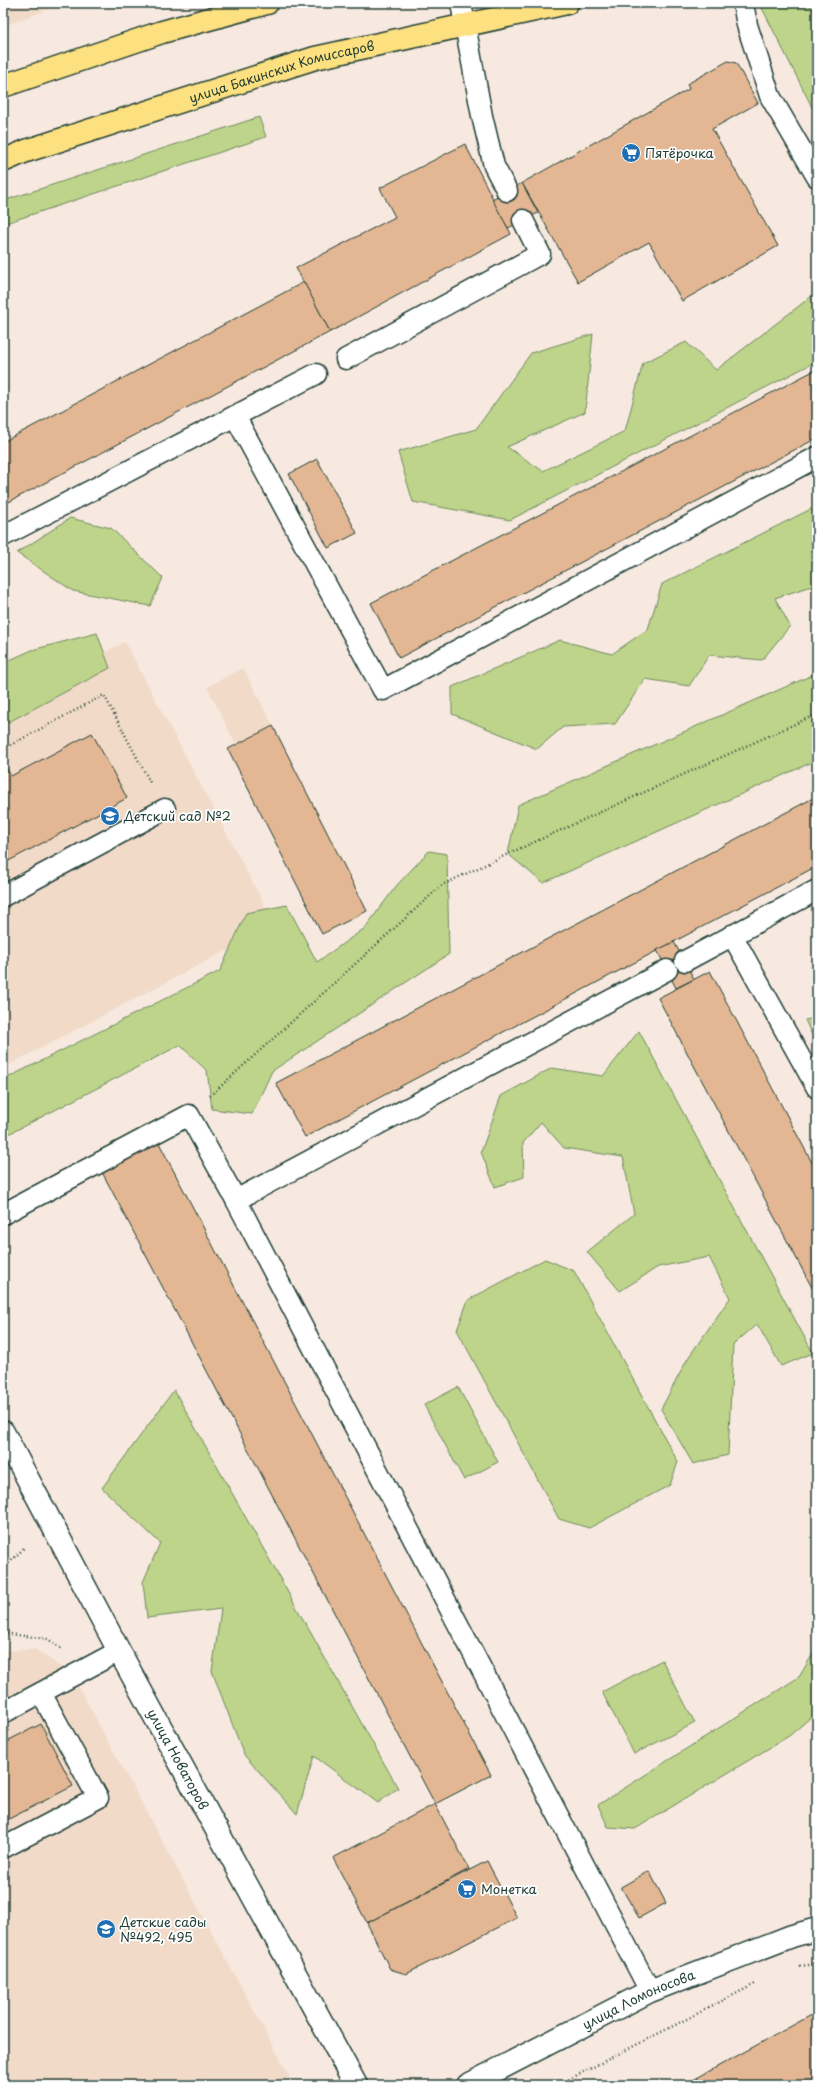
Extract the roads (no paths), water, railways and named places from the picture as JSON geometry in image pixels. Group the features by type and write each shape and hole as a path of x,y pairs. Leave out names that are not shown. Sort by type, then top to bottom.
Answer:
{"main road":[{"path":"3,86 162,32 267,3"},
{"name":"улица Бакинских Комиссаров","path":"3,161 26,151 315,58 567,3"}],"street":[{"name":"улица Новаторов","path":"3,1432 119,1651 356,2085"},
{"name":"улица Ломоносова","path":"468,2085 650,1991 792,1936 817,1929"}],"lane":[{"path":"461,3 482,116 494,166 507,191"},
{"path":"743,3 747,25 770,96 817,177"},
{"path":"346,359 540,254 523,220"},
{"path":"3,536 316,374"},
{"path":"235,416 383,690 817,457"},
{"path":"3,896 165,810"},
{"path":"684,961 817,890"},
{"path":"732,935 817,1088"},
{"path":"236,1200 667,970"},
{"path":"3,1214 190,1115 236,1200 650,1991"},
{"path":"3,1713 119,1651"},
{"path":"3,1848 98,1798 41,1693"}],"place":[{"name":"Пятёрочка","path":"631,153"},
{"name":"Детский сад №2","path":"110,816"},
{"name":"Монетка","path":"467,1889"},
{"name":"Детские сады №492, 495","path":"106,1929"}]}
